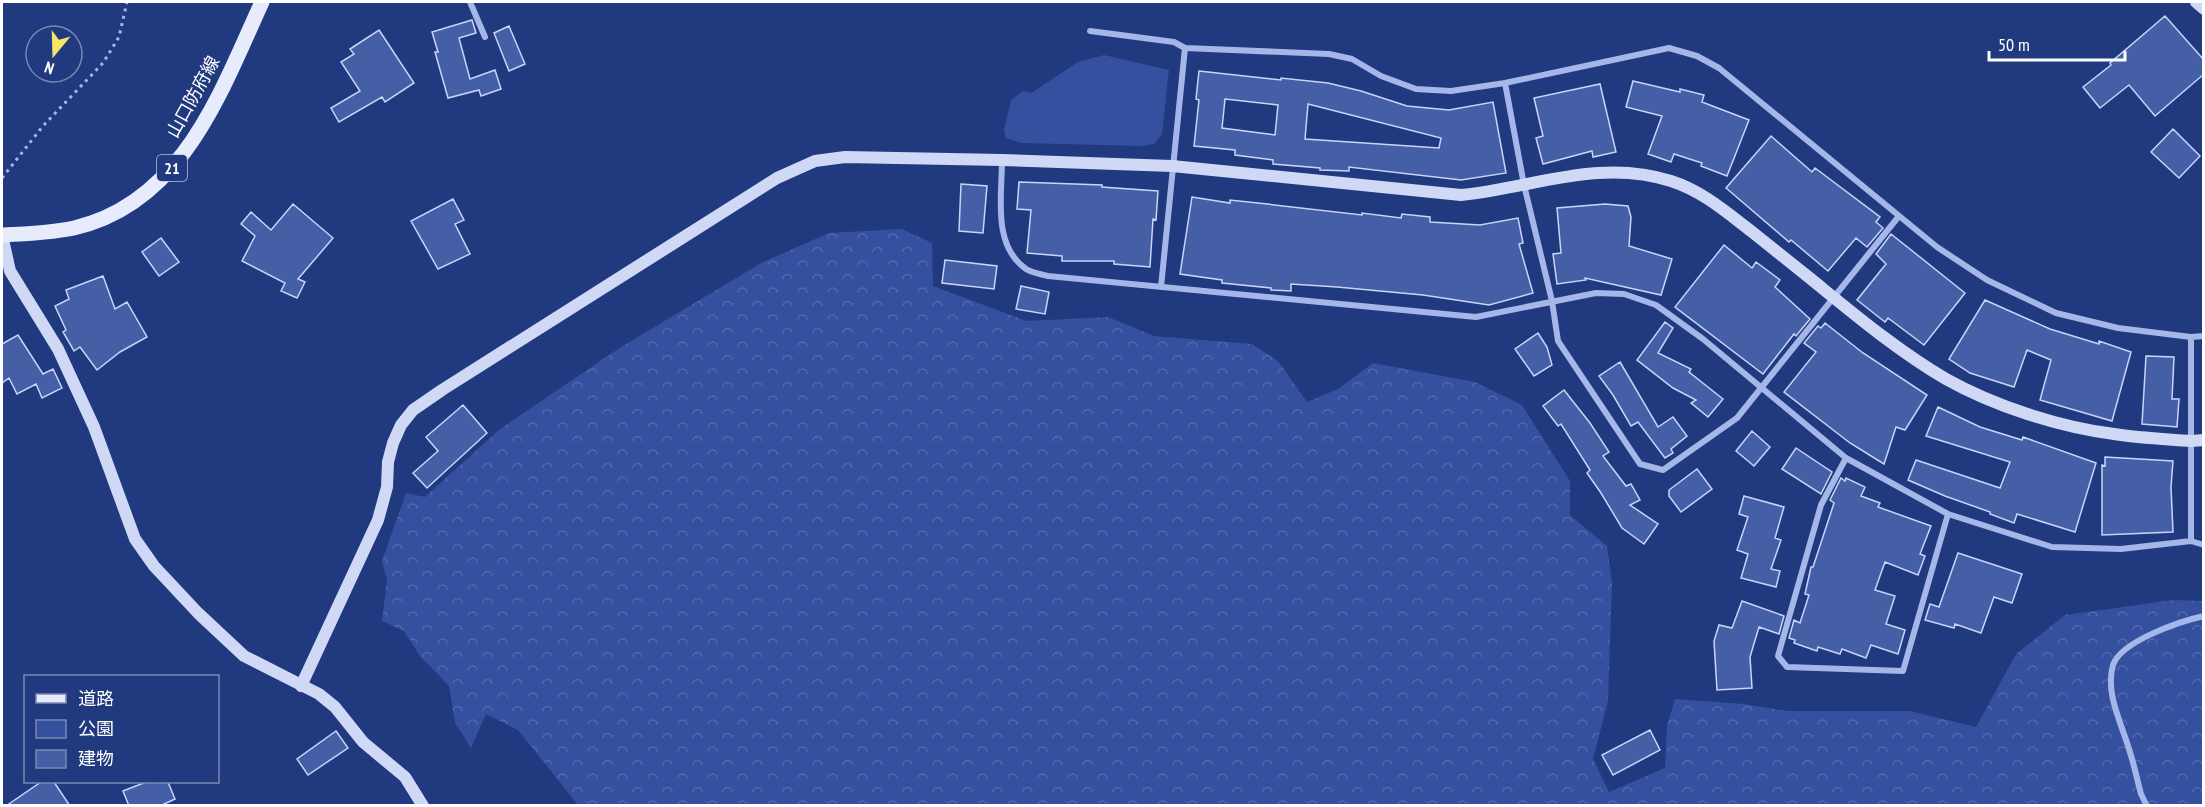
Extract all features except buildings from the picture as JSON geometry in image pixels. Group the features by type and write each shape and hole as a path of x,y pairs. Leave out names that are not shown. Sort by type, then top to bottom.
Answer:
{"main road":[{"name":"山口防府線","path":"2,235 40,234 76,227 106,216 134,201 160,182 202,128 262,2"}],"street":[{"path":"470,2 485,37"},
{"path":"2196,2 2204,9"},
{"path":"1090,31 1174,42 1185,48 1329,54 1352,59 1380,76 1416,89 1451,91 1504,83 1669,48 1697,56 1719,68 1937,248 1987,280 2056,313 2118,328 2191,337 2204,336"},
{"path":"1161,287 1185,48"},
{"path":"1504,83 1524,185 1552,302 1558,341 1640,464 1663,470 1737,418 1899,216"},
{"path":"301,686 378,520 387,487 388,462 393,443 401,424 413,410 777,178 815,161 845,157 1172,166 1461,195 1493,192 1580,174 1621,171 1670,180 1706,195 1880,333 1947,379 2032,415 2071,426 2113,434 2190,441 2204,440"},
{"path":"1002,160 1002,233 1012,256 1027,270 1048,276 1476,316 1596,293 1624,294 1656,305 1703,339 1846,458 1948,514 2052,547 2121,549 2191,541 2204,545"},
{"path":"2,235 10,271 58,349 94,427 135,539 154,566 198,613 244,656 319,694 335,707 363,742 405,777 423,806"},
{"path":"2191,337 2191,541"},
{"path":"1846,458 1821,505 1784,634 1778,656 1787,667 1903,671 1948,514"},
{"path":"2147,806 2111,694 2114,664 2120,653 2146,636 2182,621 2204,616"}],"path":[{"path":"2,178 43,126 103,63 119,37 127,2"}],"green space":[{"path":"1104,55 1169,70 1162,134 1154,144 1141,146 1021,143 1006,138 1004,130 1011,100 1023,91 1031,93 1078,62"},
{"path":"902,229 932,243 933,286 1027,321 1108,317 1154,336 1252,344 1278,361 1307,402 1338,389 1373,363 1475,382 1522,405 1570,481 1570,515 1607,546 1612,584 1608,701 1593,759 1609,792 1665,768 1667,726 1675,699 1744,704 1788,711 1910,711 1976,727 2016,654 2065,615 2173,600 2203,601 2203,805 578,805 518,730 486,714 471,748 455,723 449,686 420,656 404,631 382,621 387,580 382,561 406,493 425,497 500,429 621,347 763,262 829,233"}]}
